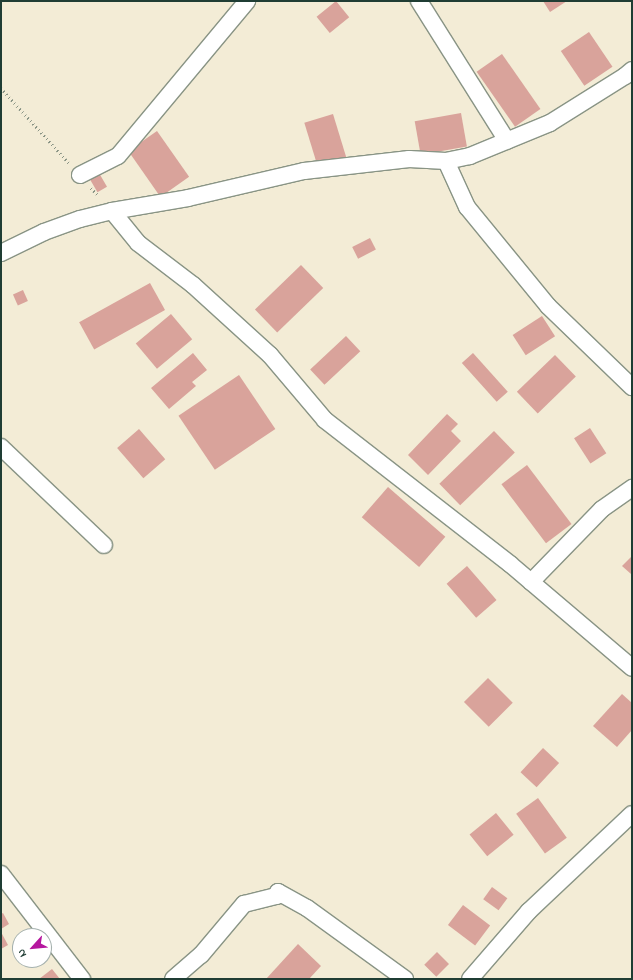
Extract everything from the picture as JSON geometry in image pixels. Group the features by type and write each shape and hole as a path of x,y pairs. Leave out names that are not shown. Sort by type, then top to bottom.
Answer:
{"street":[{"path":"80,175 118,156 247,1"},
{"path":"420,1 507,141"},
{"path":"1,254 44,232 80,219 112,211 188,198 304,171 409,159 446,161 470,156 550,123 630,77"},
{"path":"446,161 467,207 548,306 632,387"},
{"path":"112,211 138,243 193,285 270,355 325,420 396,474 531,582 632,668"},
{"path":"1,447 104,546"},
{"path":"531,582 602,509 632,488"},
{"path":"470,979 529,911 632,814"},
{"path":"1,874 82,979"},
{"path":"173,979 201,955 244,904 277,896 278,892 307,908 405,979"}],"path":[{"path":"1,88 112,211"}],"building":[{"path":"336,1 349,17 330,33 317,17"},
{"path":"543,1 567,1 550,12"},
{"path":"589,32 612,67 584,86 561,51"},
{"path":"502,54 540,109 515,127 477,72"},
{"path":"461,113 467,146 421,155 415,121"},
{"path":"333,114 346,157 317,166 304,123"},
{"path":"157,131 189,177 160,197 128,151"},
{"path":"99,173 107,187 97,192 89,178"},
{"path":"370,238 376,250 358,259 352,247"},
{"path":"301,265 323,288 277,332 255,309"},
{"path":"150,283 165,310 94,349 79,322"},
{"path":"23,290 28,301 18,305 13,294"},
{"path":"171,314 192,339 157,369 136,344"},
{"path":"542,316 555,336 526,355 513,335"},
{"path":"346,336 360,351 324,385 310,369"},
{"path":"193,353 207,370 192,382 196,386 169,409 151,388"},
{"path":"473,353 508,392 497,402 462,363"},
{"path":"555,355 576,377 538,413 517,392"},
{"path":"239,375 275,429 215,470 178,416"},
{"path":"447,414 458,424 451,431 461,441 428,475 408,455"},
{"path":"590,428 606,453 590,464 574,438"},
{"path":"139,429 165,459 143,478 117,448"},
{"path":"494,431 515,453 460,505 439,484"},
{"path":"527,465 572,524 546,543 501,484"},
{"path":"388,487 445,537 419,567 362,517"},
{"path":"632,556 632,573 631,574 622,566"},
{"path":"467,566 497,600 476,618 447,584"},
{"path":"488,678 513,703 489,727 464,702"},
{"path":"622,694 632,703 632,730 617,747 593,726"},
{"path":"543,748 559,763 537,787 520,772"},
{"path":"538,798 567,838 545,854 516,814"},
{"path":"496,813 514,835 487,856 470,834"},
{"path":"492,887 507,898 499,910 483,899"},
{"path":"463,905 490,925 475,945 448,925"},
{"path":"3,913 9,924 1,929 1,914"},
{"path":"1,932 8,945 1,949"},
{"path":"298,944 321,966 309,979 266,979"},
{"path":"437,952 449,964 436,977 424,965"},
{"path":"52,969 60,979 39,979"}]}
